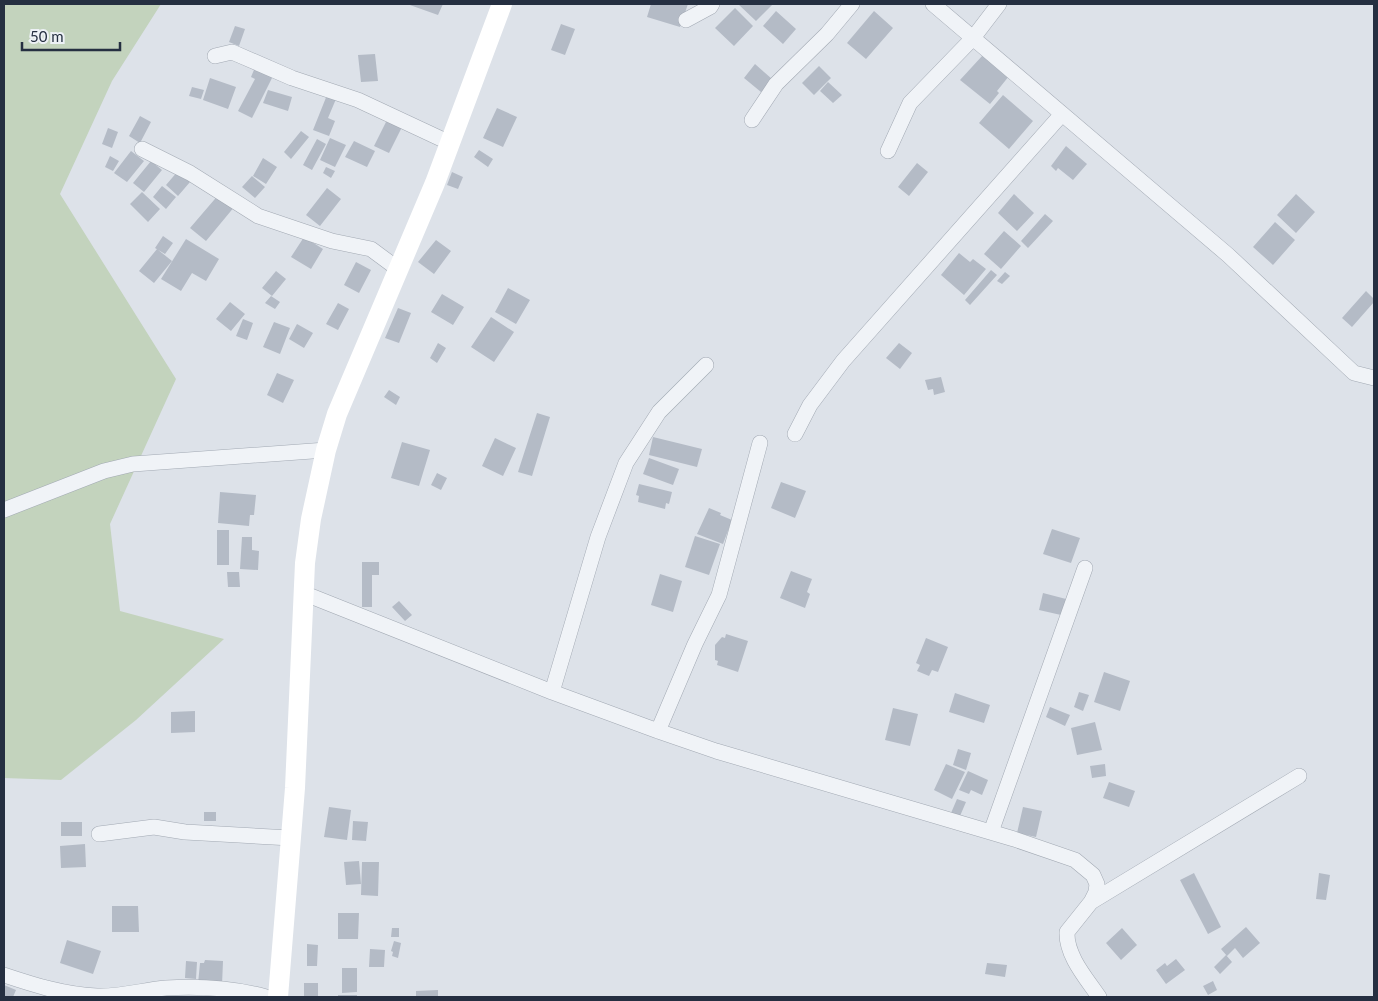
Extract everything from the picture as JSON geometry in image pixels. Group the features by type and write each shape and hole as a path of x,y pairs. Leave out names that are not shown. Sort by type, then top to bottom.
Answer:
{"street":[{"path":"278,997 295,788 305,563 311,519 326,450 338,414 450,143 502,4"},
{"path":"686,20 710,7 712,4"},
{"path":"752,120 776,84 827,34 852,4"},
{"path":"933,4 1228,255 1354,373 1374,378"},
{"path":"888,151 910,103 973,38 999,4"},
{"path":"215,56 232,52 292,78 358,100 450,143"},
{"path":"795,434 810,405 843,361 1062,114"},
{"path":"142,149 190,173 258,216 332,241 371,248 398,269"},
{"path":"552,692 598,537 626,463 659,412 706,365"},
{"path":"658,731 695,644 719,595 760,443"},
{"path":"4,510 104,472 134,464 326,450"},
{"path":"991,832 1085,568"},
{"path":"303,593 552,692 658,731 716,751 991,832 1074,860 1093,876 1097,884 1096,892 1091,902 1070,927 1066,938 1079,969 1099,997"},
{"path":"1091,902 1299,776"},
{"path":"99,834 154,827 185,832 291,838"},
{"path":"4,975 37,986 74,994 97,996 120,996 166,988 214,988 233,989 266,997"}],"green space":[{"path":"4,4 161,4 112,81 60,194 176,379 110,524 120,611 224,639 136,720 61,780 4,778"}],"building":[{"path":"407,4 443,4 438,15"},
{"path":"651,4 688,4 680,27 647,17"},
{"path":"738,4 773,4 756,21"},
{"path":"735,8 753,26 734,46 715,28"},
{"path":"776,11 796,29 783,44 763,26"},
{"path":"874,11 893,28 866,59 847,43"},
{"path":"561,24 575,29 565,55 551,50"},
{"path":"235,26 245,29 239,46 229,42"},
{"path":"375,54 378,81 361,82 358,55"},
{"path":"983,55 1009,76 997,91 999,93 990,104 960,80"},
{"path":"755,64 772,79 761,92 744,78"},
{"path":"256,65 274,74 252,118 238,111 255,79 251,77"},
{"path":"819,66 831,78 814,95 802,83"},
{"path":"210,78 236,87 228,109 203,100"},
{"path":"828,82 842,95 833,103 820,91"},
{"path":"192,87 204,90 201,99 189,96"},
{"path":"268,90 292,97 288,111 263,103"},
{"path":"327,95 336,99 328,118 335,121 329,136 313,130"},
{"path":"1003,95 1033,121 1009,149 979,123"},
{"path":"497,108 517,117 503,147 483,138"},
{"path":"140,116 151,122 140,143 129,136"},
{"path":"388,118 403,125 389,153 374,146"},
{"path":"108,128 118,132 112,148 102,144"},
{"path":"301,131 309,137 291,159 284,152"},
{"path":"330,138 346,145 335,167 320,160"},
{"path":"317,139 326,144 312,170 303,165"},
{"path":"354,141 375,151 367,167 345,157"},
{"path":"1066,146 1087,164 1073,180 1058,168 1056,171 1051,166"},
{"path":"479,150 493,159 488,167 474,157"},
{"path":"131,151 144,161 127,182 114,173"},
{"path":"110,156 119,161 113,171 105,167"},
{"path":"263,158 277,167 266,184 253,176"},
{"path":"151,161 162,170 144,192 133,183"},
{"path":"917,163 928,172 909,196 898,187"},
{"path":"326,167 335,171 331,178 323,173"},
{"path":"178,171 190,182 178,196 166,185"},
{"path":"452,172 463,177 458,189 447,185"},
{"path":"252,176 265,187 255,198 242,187"},
{"path":"162,186 176,197 166,209 153,197"},
{"path":"327,188 341,199 320,226 306,215"},
{"path":"142,192 160,209 148,222 130,204"},
{"path":"220,193 235,206 206,241 190,228"},
{"path":"1014,194 1034,213 1017,231 998,213"},
{"path":"1296,194 1315,212 1296,233 1277,215"},
{"path":"1045,214 1053,221 1028,248 1021,241"},
{"path":"1275,222 1295,240 1273,265 1253,247"},
{"path":"1004,231 1021,246 1001,269 984,254"},
{"path":"163,236 173,243 165,254 155,248"},
{"path":"304,237 323,249 311,269 291,257"},
{"path":"186,239 219,259 206,281 192,273 181,291 161,279"},
{"path":"436,240 451,251 434,274 418,262"},
{"path":"157,249 172,261 154,283 139,271"},
{"path":"959,253 970,262 973,259 986,269 964,295 941,275"},
{"path":"356,262 371,270 359,293 344,285"},
{"path":"991,270 997,275 970,305 965,300"},
{"path":"276,271 286,279 272,296 262,288"},
{"path":"1005,272 1010,276 1002,284 997,281"},
{"path":"508,288 530,300 516,324 495,312"},
{"path":"1366,291 1374,299 1374,302 1352,327 1342,318"},
{"path":"442,294 464,307 453,325 431,312"},
{"path":"271,296 280,302 275,309 265,303"},
{"path":"230,302 245,314 231,331 216,319"},
{"path":"338,303 349,309 338,330 326,324"},
{"path":"398,308 411,313 399,343 385,338"},
{"path":"491,317 514,332 494,362 471,347"},
{"path":"243,319 253,323 247,340 236,336"},
{"path":"274,322 290,328 280,354 263,347"},
{"path":"297,324 313,333 304,348 289,339"},
{"path":"438,343 446,348 437,363 430,358"},
{"path":"899,343 912,353 900,369 886,358"},
{"path":"277,373 294,380 283,403 267,395"},
{"path":"941,377 945,392 934,395 933,389 928,390 925,380"},
{"path":"389,390 400,397 396,405 384,397"},
{"path":"537,413 550,417 532,476 518,472"},
{"path":"653,437 702,449 697,467 649,455"},
{"path":"495,438 516,448 503,476 482,466"},
{"path":"402,442 430,450 419,486 391,478"},
{"path":"649,458 679,469 673,485 643,474"},
{"path":"437,473 447,478 441,490 431,485"},
{"path":"781,482 806,491 795,518 771,508"},
{"path":"639,484 672,492 669,504 666,503 665,509 638,502 639,496 636,495"},
{"path":"220,492 256,495 254,515 250,515 249,526 218,523"},
{"path":"709,508 732,520 723,544 697,534"},
{"path":"1052,529 1080,538 1071,563 1043,554"},
{"path":"217,530 229,530 229,565 217,565"},
{"path":"695,536 720,544 709,575 685,567"},
{"path":"242,537 252,537 252,550 259,551 258,570 240,569"},
{"path":"362,562 379,562 379,575 372,575 372,607 362,607"},
{"path":"791,571 812,579 807,592 810,594 805,608 780,598"},
{"path":"227,572 239,572 240,587 228,587"},
{"path":"660,574 682,581 673,612 651,605"},
{"path":"1043,593 1066,599 1061,615 1039,610"},
{"path":"399,601 412,615 405,621 392,607"},
{"path":"726,634 748,641 738,672 717,665 718,661 715,660 715,645 722,637 725,638"},
{"path":"926,638 948,647 938,672 932,670 929,676 917,671 920,665 916,663"},
{"path":"1104,672 1130,681 1120,711 1094,702"},
{"path":"1079,692 1089,695 1083,711 1074,707"},
{"path":"955,693 990,705 984,723 949,712"},
{"path":"1050,707 1070,715 1065,726 1046,717"},
{"path":"893,708 918,714 910,746 885,740"},
{"path":"195,711 195,732 171,733 171,712"},
{"path":"1095,722 1102,750 1077,755 1071,728"},
{"path":"958,749 971,753 966,770 953,765"},
{"path":"946,764 965,772 952,799 934,790"},
{"path":"1105,764 1106,776 1092,778 1090,766"},
{"path":"968,771 988,780 982,795 971,790 969,794 959,790"},
{"path":"1109,782 1135,791 1129,807 1103,798"},
{"path":"957,799 966,802 960,816 951,813"},
{"path":"329,807 351,810 347,840 324,837"},
{"path":"1023,807 1042,811 1036,837 1017,833"},
{"path":"204,812 216,812 216,821 204,821"},
{"path":"353,821 368,822 366,841 352,840"},
{"path":"61,822 82,822 82,836 61,836"},
{"path":"85,844 86,867 61,868 60,846"},
{"path":"359,861 361,884 346,885 344,862"},
{"path":"362,862 379,862 378,896 361,895"},
{"path":"1194,873 1221,927 1208,934 1180,880"},
{"path":"1319,873 1330,875 1326,900 1316,899"},
{"path":"112,906 138,906 139,932 112,932"},
{"path":"338,913 359,913 358,939 338,939"},
{"path":"1246,927 1260,943 1243,958 1235,948 1227,956 1221,949"},
{"path":"392,928 399,928 399,937 391,937"},
{"path":"1122,928 1137,945 1121,960 1106,943"},
{"path":"67,940 101,951 93,974 60,963"},
{"path":"394,941 401,943 398,958 392,956 393,952 391,951"},
{"path":"307,944 318,945 317,966 307,966"},
{"path":"370,949 385,950 384,967 369,967"},
{"path":"1226,955 1232,962 1220,974 1214,967"},
{"path":"1176,959 1185,970 1166,984 1156,970 1165,963 1167,966"},
{"path":"205,960 223,961 222,985 198,984 200,963 204,963"},
{"path":"186,961 197,962 196,979 185,978"},
{"path":"987,963 1007,965 1005,977 985,974"},
{"path":"342,968 357,968 357,992 342,993"},
{"path":"1213,981 1217,990 1208,995 1203,986"},
{"path":"304,983 318,983 318,997 304,997"},
{"path":"4,985 16,990 13,997 4,997"},
{"path":"438,990 438,997 416,997 416,991"},
{"path":"338,995 357,995 357,997 338,997"}]}
